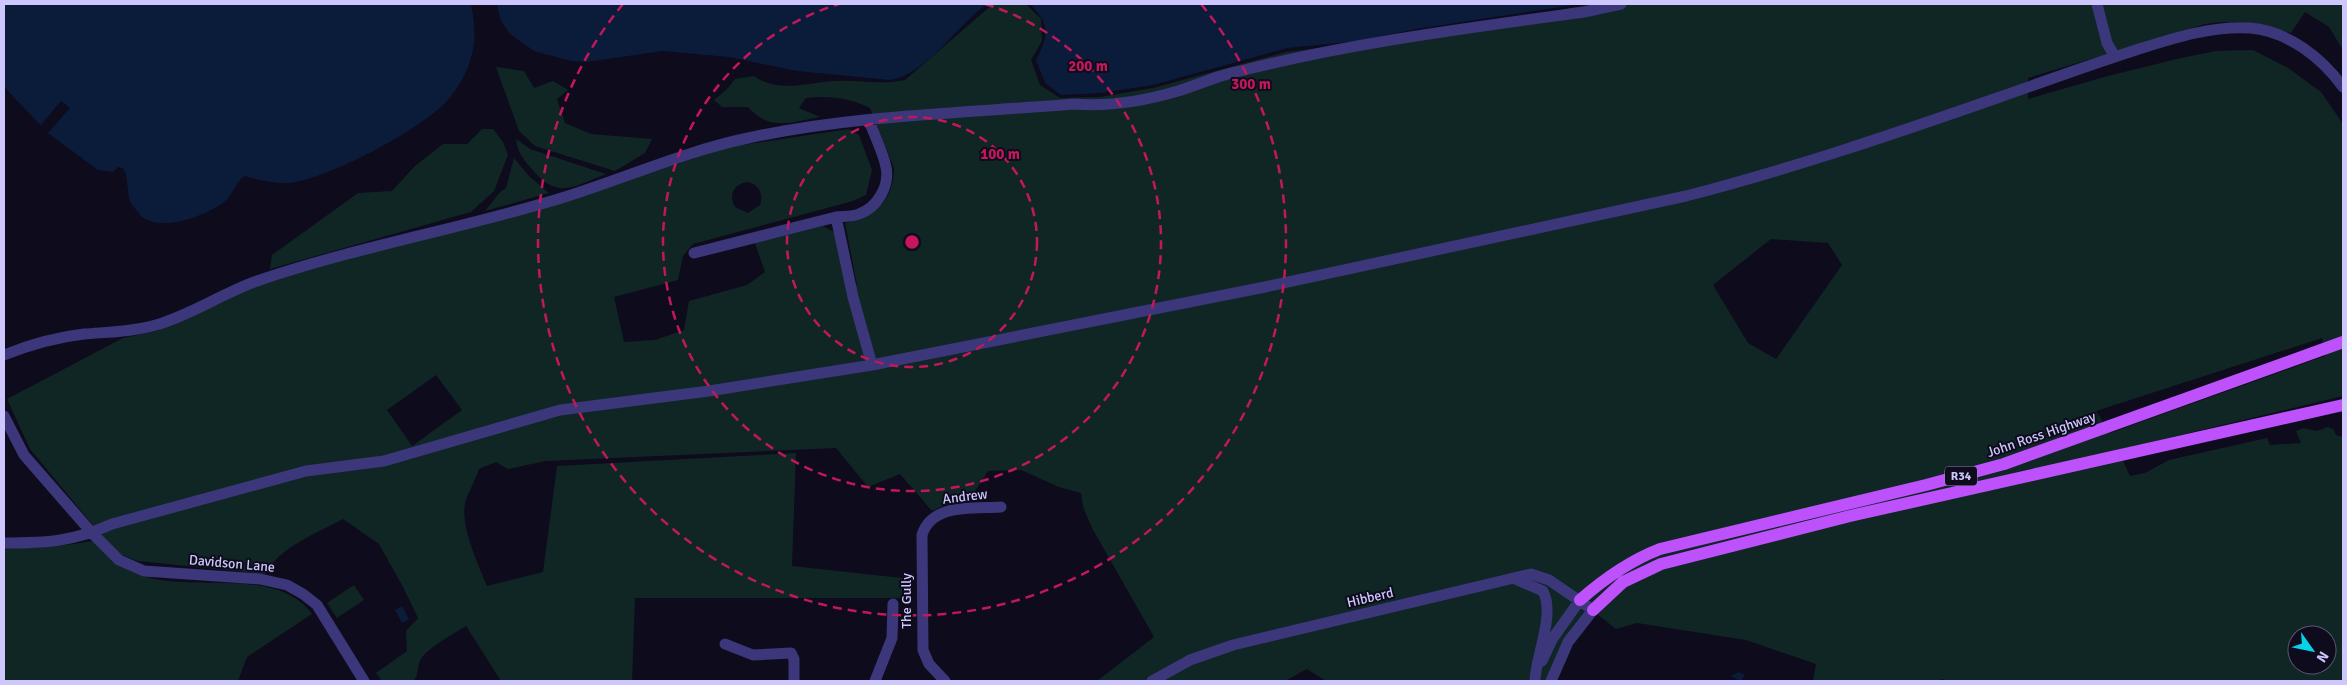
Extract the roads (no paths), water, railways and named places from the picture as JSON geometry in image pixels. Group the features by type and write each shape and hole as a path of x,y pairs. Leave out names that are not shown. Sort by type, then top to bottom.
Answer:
{"main road":[{"name":"John Ross Highway","path":"1580,600 1603,579 1623,566 1660,549 1926,485 2004,464 2343,342"},
{"name":"R34","path":"1592,610 1623,582 1661,564 1850,516 2343,406"}],"street":[{"path":"4,355 20,348 60,338 83,334 125,332 157,325 255,281 327,259 568,196 691,152 750,137 869,120 1074,104 1100,106 1132,102 1178,91 1235,72 1336,50 1584,12 1621,4"},
{"path":"2098,4 2107,43 2115,57"},
{"path":"4,543 65,541 92,533 112,524 260,483 306,471 384,461 560,410 709,391 872,365 1265,287 1686,196 1744,181 1922,125 2115,57 2207,29 2252,28 2285,38 2312,54 2332,72 2343,87"},
{"path":"694,254 836,217 858,215 875,204 885,186 886,167 869,120"},
{"path":"836,217 853,297 872,365"},
{"name":"Davidson Lane","path":"4,416 8,434 24,455 113,556 137,569 260,579 278,582 295,589 318,605 364,681"},
{"name":"Andrew","path":"933,516 947,511 1001,507"},
{"name":"The Gully","path":"933,516 922,535 922,642 929,664 945,681"},
{"name":"Hibberd","path":"1152,681 1204,654 1233,645 1525,575 1543,577 1580,600 1592,610"},
{"path":"1514,578 1544,591 1549,603 1536,662 1535,680"},
{"path":"1535,680 1552,638 1580,600"},
{"path":"875,681 892,638 893,604"},
{"path":"1551,681 1568,642 1592,610"},
{"path":"725,644 753,655 791,653 794,659 794,681"}],"water":[{"path":"4,4 471,4 474,41 472,56 467,69 449,99 415,127 372,152 307,179 290,183 279,183 245,176 226,200 215,208 195,217 172,223 161,223 142,217 132,205 123,168 118,167 113,172 98,170 48,133 7,90 4,85"},
{"path":"497,4 987,4 975,13 941,48 917,69 904,76 890,80 797,71 729,57 662,51 587,62 571,61 534,51 510,34 500,19"},
{"path":"1030,4 1580,4 1416,29 1358,41 1287,48 1153,85 1101,93 1061,95 1045,83 1036,60 1043,44 1045,30 1037,11"},
{"path":"402,606 409,619 402,623 395,610"},
{"path":"1739,672 1745,675 1741,681 1731,676"}]}
